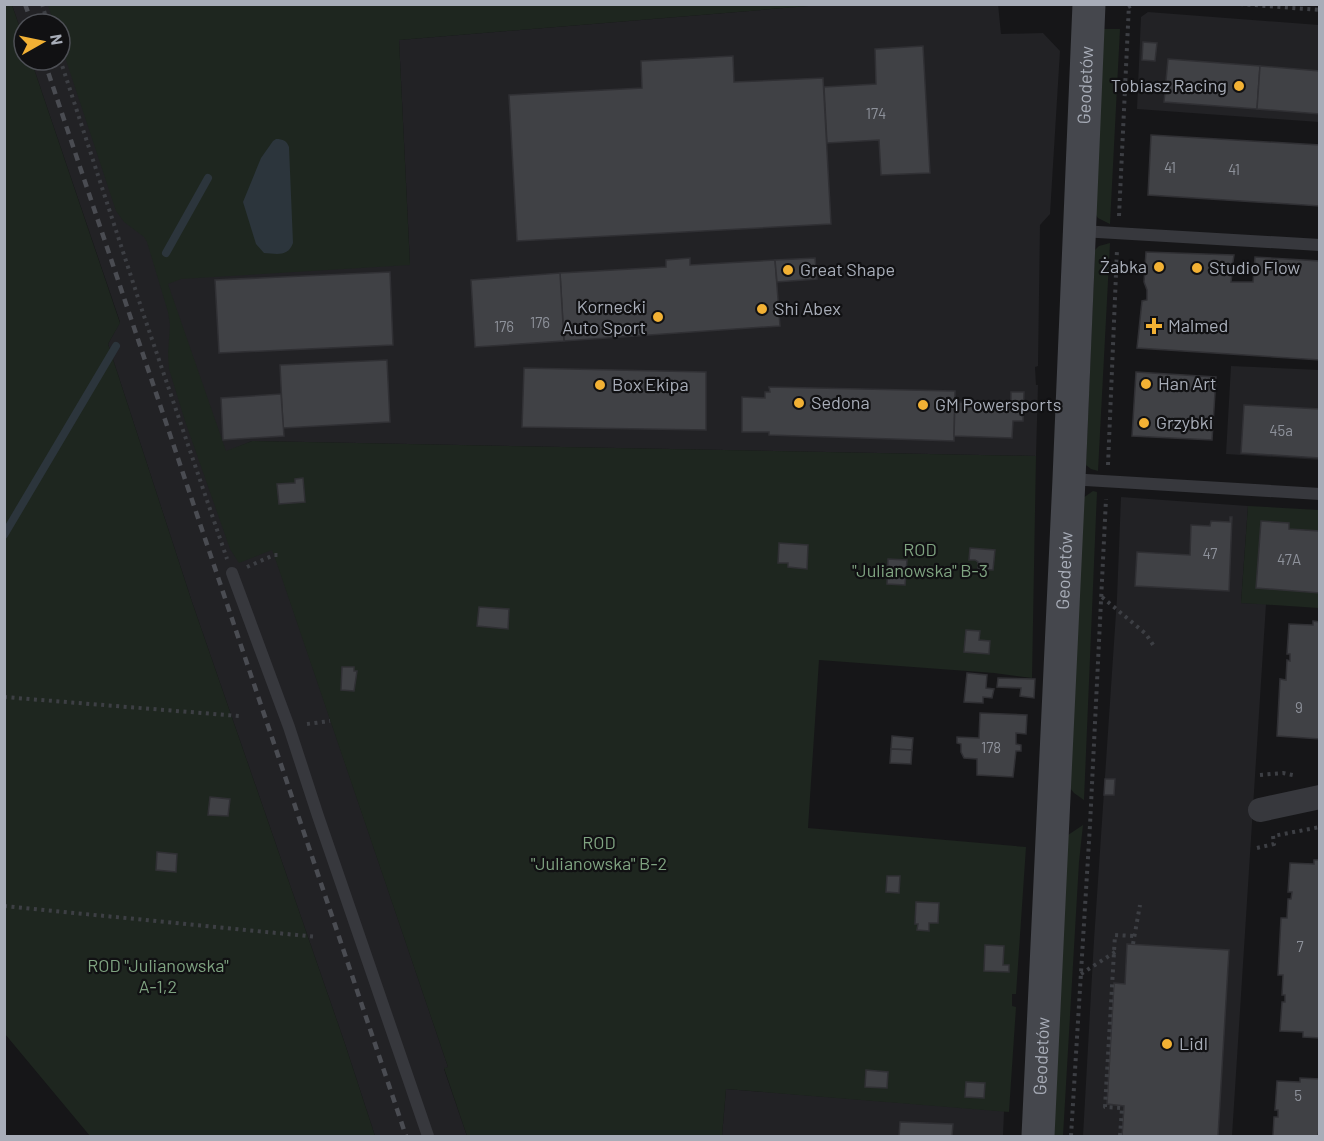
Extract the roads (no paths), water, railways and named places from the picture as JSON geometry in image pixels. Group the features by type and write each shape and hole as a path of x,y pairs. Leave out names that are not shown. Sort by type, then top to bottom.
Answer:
{"street":[{"name":"Geodetów","path":"1038,1137 1089,4"},
{"path":"1260,810 1320,797"}],"lane":[{"path":"1080,231 1320,245"},
{"path":"1069,479 1320,494"},
{"path":"232,573 289,728 428,1137"}],"waterway":[{"path":"166,253 208,178"},
{"path":"4,535 116,346"}],"railway":[{"path":"25,4 28,12"},
{"path":"48,72 406,1136"}],"place":[{"name":"Tobiasz Racing","path":"1239,86"},
{"name":"Żabka","path":"1159,267"},
{"name":"Studio Flow","path":"1197,268"},
{"name":"Great Shape","path":"788,270"},
{"name":"Shi Abex","path":"762,309"},
{"name":"Kornecki Auto Sport","path":"658,317"},
{"name":"Malmed","path":"1154,326"},
{"name":"Han Art","path":"1146,384"},
{"name":"Box Ekipa","path":"600,385"},
{"name":"Sedona","path":"799,403"},
{"name":"GM Powersports","path":"923,405"},
{"name":"Grzybki","path":"1144,423"},
{"name":"Lidl","path":"1167,1044"}],"park label":[{"name":"ROD \"Julianowska\" B-3","path":"920,560"},
{"name":"ROD \"Julianowska\" B-2","path":"599,853"},
{"name":"ROD \"Julianowska\" A-1,2","path":"158,976"}]}
